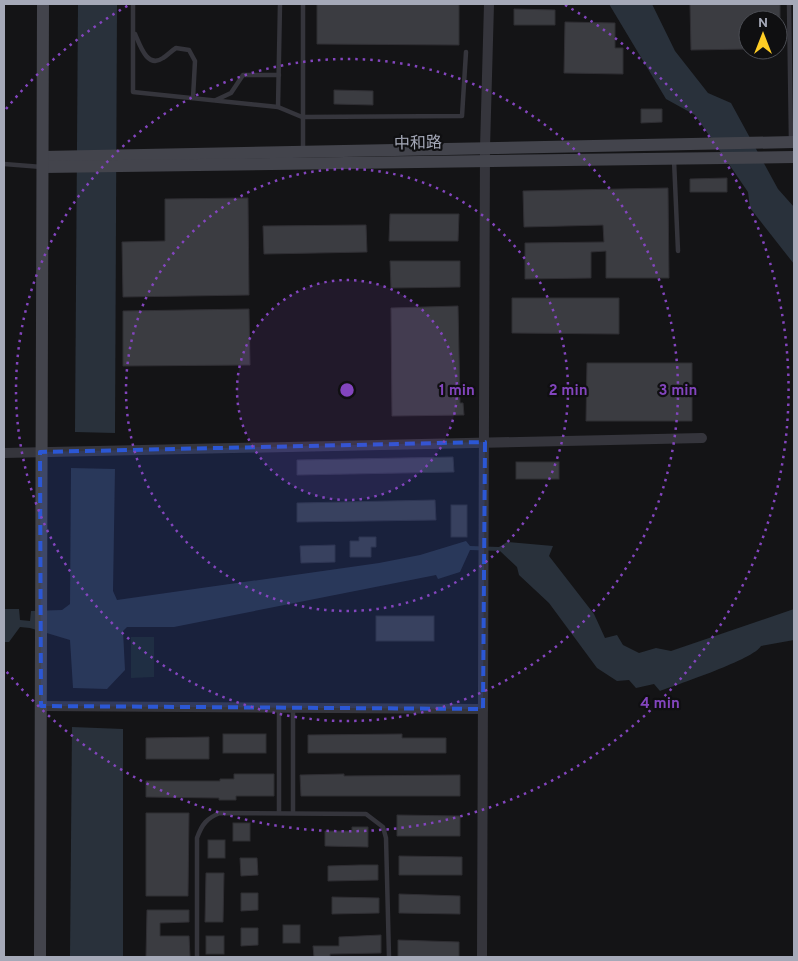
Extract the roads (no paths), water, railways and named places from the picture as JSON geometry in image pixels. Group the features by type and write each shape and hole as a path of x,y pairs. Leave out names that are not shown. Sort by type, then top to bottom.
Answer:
{"main road":[{"path":"40,957 40,452 44,4"},
{"name":"中和路","path":"43,162 485,154 793,142"},
{"name":"中和路","path":"43,162 303,151 674,158 794,156"}],"street":[{"path":"482,957 485,154 489,4"},
{"path":"4,453 702,438"},
{"path":"41,706 483,709"}],"lane":[{"path":"134,4 133,92 278,107 302,117 462,116 466,52"},
{"path":"278,107 280,4"},
{"path":"303,4 303,151"},
{"path":"789,4 793,142"},
{"path":"133,30 144,54 154,61 160,60 176,48 189,50 195,61 193,98"},
{"path":"215,100 230,93 243,75 279,75"},
{"path":"674,158 678,251"},
{"path":"4,164 43,162"},
{"path":"279,708 279,812"},
{"path":"293,708 293,812"},
{"path":"197,957 197,838 202,826 210,817 220,813 279,812 366,814 383,827 386,838 389,957"}]}
